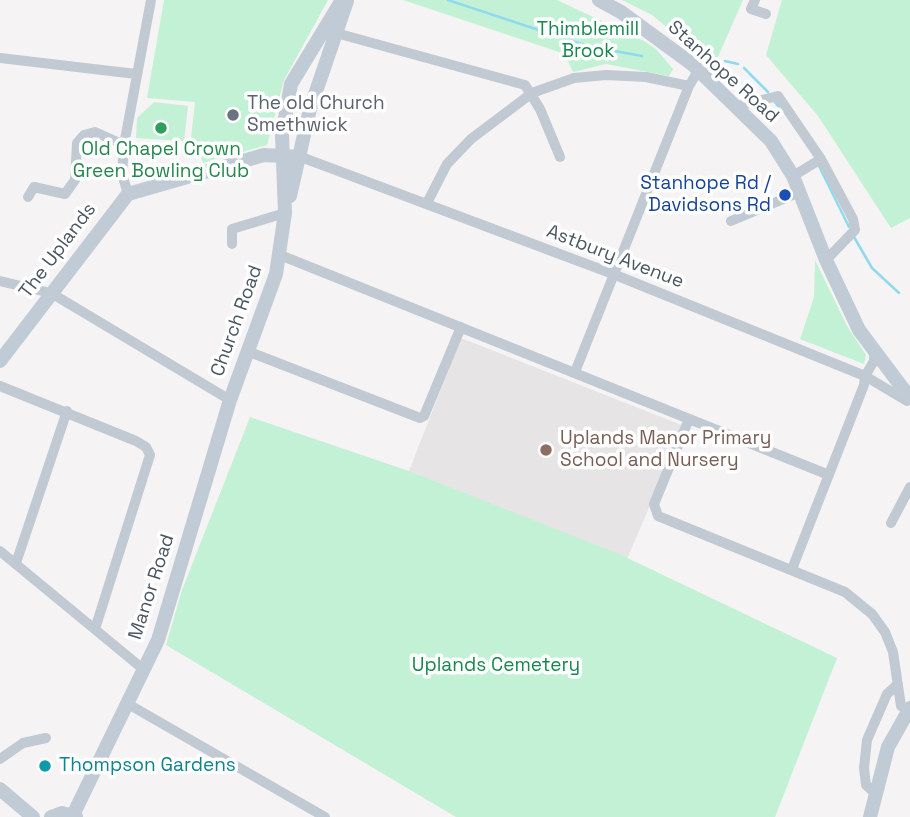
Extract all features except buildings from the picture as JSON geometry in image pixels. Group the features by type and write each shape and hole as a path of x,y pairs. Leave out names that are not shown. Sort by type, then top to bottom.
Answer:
{"street":[{"path":"152,0 124,145 122,174 128,194 264,155 284,154 301,158"},
{"name":"Church Road","path":"230,400 280,255 285,213 282,135 290,84 342,0"},
{"name":"Church Road","path":"285,213 301,158 310,108 347,0"},
{"name":"Stanhope Road","path":"598,0 651,33 698,71 738,106 771,141 793,176 826,260 859,330 910,400"},
{"path":"755,0 751,9 766,14"},
{"path":"336,33 525,85 532,93 560,157"},
{"path":"0,58 136,74"},
{"path":"575,372 689,86 698,71"},
{"path":"427,203 447,164 471,139 532,93 574,78 606,75 646,77 689,86"},
{"path":"738,106 778,96 821,159 853,219 855,230 826,260"},
{"path":"28,197 34,187 65,194 75,180 76,143 84,135 95,132 124,145"},
{"name":"Astbury Avenue","path":"301,158 614,274 865,376 910,400"},
{"path":"793,176 821,159"},
{"path":"731,221 800,192"},
{"name":"The Uplands","path":"0,361 128,194"},
{"path":"232,244 232,229 285,213"},
{"path":"280,255 829,475"},
{"path":"0,281 51,293 230,400"},
{"path":"247,351 420,418 424,416 461,327"},
{"path":"792,569 865,376 874,361 874,352"},
{"path":"0,386 136,441 146,447 150,455 95,629"},
{"name":"Manor Road","path":"74,816 158,640 230,400"},
{"path":"16,563 66,411"},
{"path":"689,419 654,511 658,516 845,592 872,614 885,632 893,652 901,706 909,709 888,747 883,775 870,817"},
{"path":"891,523 910,487"},
{"path":"0,551 143,669"},
{"path":"877,795 866,785 864,768 867,740 887,694 898,684"},
{"path":"128,704 325,817"},
{"path":"0,759 23,743 46,738"},
{"path":"0,789 33,817"},
{"path":"51,817 62,813 74,816"}],"shaded area":[{"name":"Uplands Manor Primary School and Nursery","path":"461,338 684,426 627,559 409,471"}],"green space":[{"path":"164,0 328,0 284,80 267,145 203,163 200,154 190,147 195,102 147,98"},
{"name":"Thimblemill Brook","path":"403,0 557,0 644,41 656,49 673,69 669,76 606,64 573,72 565,54"},
{"path":"622,0 743,0 714,66 652,15"},
{"path":"782,0 910,0 910,218 891,228 818,116 766,55"},
{"name":"Old Chapel Crown Green Bowling Club","path":"154,102 188,106 184,141 136,138 137,118"},
{"path":"815,260 847,326 866,355 864,364 800,339 814,297"},
{"name":"Uplands Cemetery","path":"250,417 409,471 619,554 837,658 775,817 456,817 166,645 182,590"}],"waterway":[{"name":"Thimblemill Brook","path":"448,0 587,46 642,56"},
{"name":"Thimblemill Brook","path":"725,61 738,64"},
{"name":"Thimblemill Brook","path":"744,68 768,92"},
{"name":"Thimblemill Brook","path":"774,101 783,112"},
{"name":"Thimblemill Brook","path":"818,164 849,227"},
{"name":"Thimblemill Brook","path":"854,237 872,268 899,293"}],"place":[{"name":"The old Church Smethwick","path":"233,115"},
{"name":"Old Chapel Crown Green Bowling Club","path":"161,128"},
{"name":"Stanhope Rd / Davidsons Rd","path":"785,195"},
{"name":"Uplands Manor Primary School and Nursery","path":"546,450"},
{"name":"Thompson Gardens","path":"45,766"}]}
